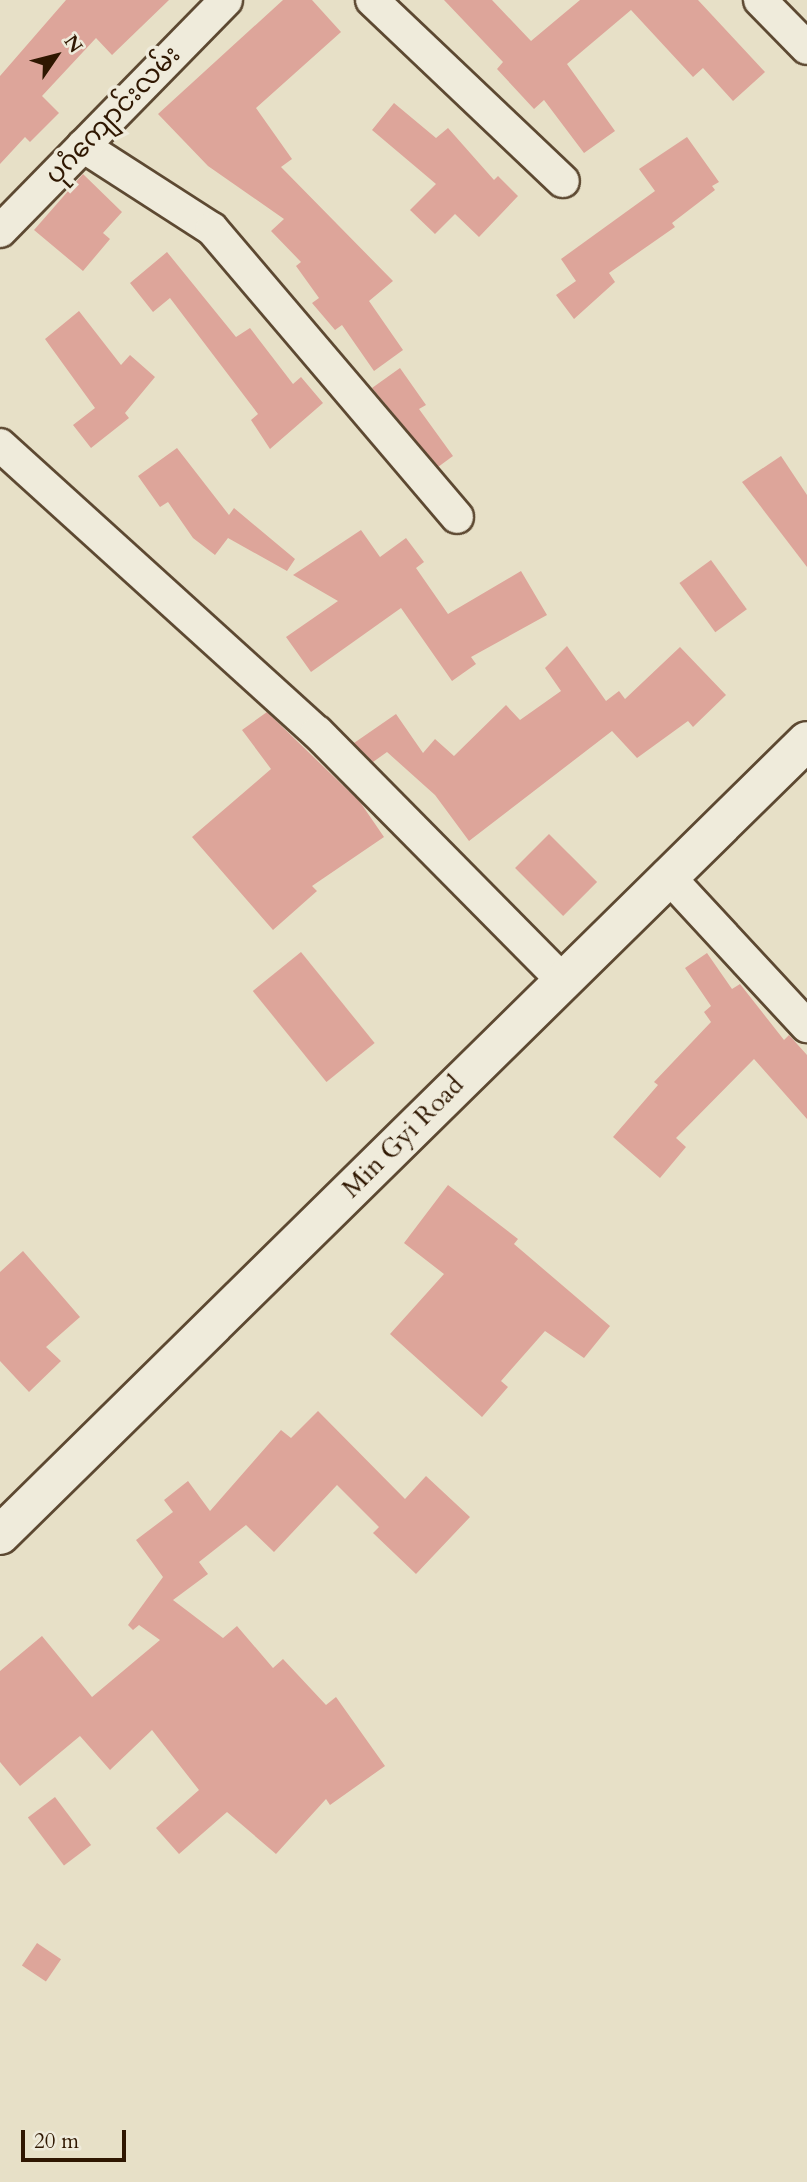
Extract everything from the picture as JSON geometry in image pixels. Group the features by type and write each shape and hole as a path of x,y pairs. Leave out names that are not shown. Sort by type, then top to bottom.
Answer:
{"main road":[{"name":"Min Gyi Road","path":"0,1535 667,875 807,741"}],"street":[{"name":"ပုဂံကျောင်းလမ်း","path":"0,231 226,0"},
{"path":"372,0 562,181"},
{"path":"760,0 807,48"},
{"path":"83,146 212,229 457,517"},
{"path":"0,445 317,732 562,979"},
{"path":"667,875 807,1026"}],"building":[{"path":"66,0 169,0 112,55 96,38 42,96 59,113 30,142 25,137 0,164 0,76"},
{"path":"283,0 312,0 341,32 256,108 292,159 281,167 393,281 369,301 403,350 374,371 342,325 335,330 312,303 319,298 296,266 301,262 271,231 284,219 208,166 158,114"},
{"path":"444,0 492,0 531,41 580,0 698,0 765,72 733,101 703,68 693,77 631,10 567,64 615,131 584,153 544,100 534,109 497,69 503,62"},
{"path":"394,103 436,138 448,128 494,180 498,176 518,196 479,237 455,214 435,234 410,210 436,184 372,130"},
{"path":"687,137 719,182 712,186 715,190 672,223 675,227 609,273 615,282 574,319 556,295 576,281 561,259 655,191 639,169"},
{"path":"83,174 122,212 103,233 110,239 83,271 34,230"},
{"path":"167,252 236,337 250,328 293,384 301,377 323,403 270,449 251,420 258,414 170,298 153,312 130,283"},
{"path":"79,311 121,365 130,355 155,377 125,413 129,418 91,448 73,425 95,408 45,339"},
{"path":"400,368 426,405 419,409 453,456 438,467 372,388"},
{"path":"177,448 229,515 234,508 295,559 287,571 228,538 215,555 193,538 168,502 160,507 138,476"},
{"path":"781,456 807,495 807,567 742,482"},
{"path":"361,530 380,557 406,538 424,562 416,568 448,614 521,571 547,615 471,657 476,664 452,681 401,608 311,672 286,637 338,601 293,575"},
{"path":"711,560 747,609 715,632 679,583"},
{"path":"567,646 606,701 619,691 625,699 680,647 726,695 693,727 688,721 637,758 612,731 469,841 435,795 387,752 373,762 354,743 396,714 423,753 435,739 454,756 506,705 520,720 561,691 545,668"},
{"path":"267,712 360,802 384,837 312,886 317,891 273,930 192,837 271,769 242,730"},
{"path":"549,834 597,882 563,916 515,868"},
{"path":"301,952 375,1043 326,1082 253,991"},
{"path":"707,953 732,989 740,984 784,1040 789,1035 807,1055 807,1119 754,1059 676,1138 686,1147 660,1178 613,1137 658,1085 654,1082 711,1022 704,1012 711,1006 685,968"},
{"path":"448,1185 518,1239 514,1244 610,1326 584,1358 545,1331 501,1381 508,1387 482,1417 390,1334 444,1274 404,1243"},
{"path":"23,1251 80,1317 46,1347 61,1361 29,1392 0,1361 0,1272"},
{"path":"318,1411 405,1499 426,1476 470,1517 416,1574 373,1533 379,1527 337,1485 274,1552 246,1525 199,1562 208,1574 173,1600 223,1638 237,1626 273,1668 283,1659 326,1705 336,1697 385,1766 330,1805 326,1799 276,1854 227,1812 179,1854 156,1828 199,1790 152,1730 110,1770 80,1736 20,1786 0,1762 0,1671 42,1636 92,1697 160,1640 139,1625 133,1630 128,1625 163,1577 136,1540 173,1512 164,1500 188,1481 210,1511 281,1430 291,1438"},
{"path":"55,1797 91,1845 64,1865 28,1817"},
{"path":"37,1943 61,1959 46,1982 22,1965"}]}
